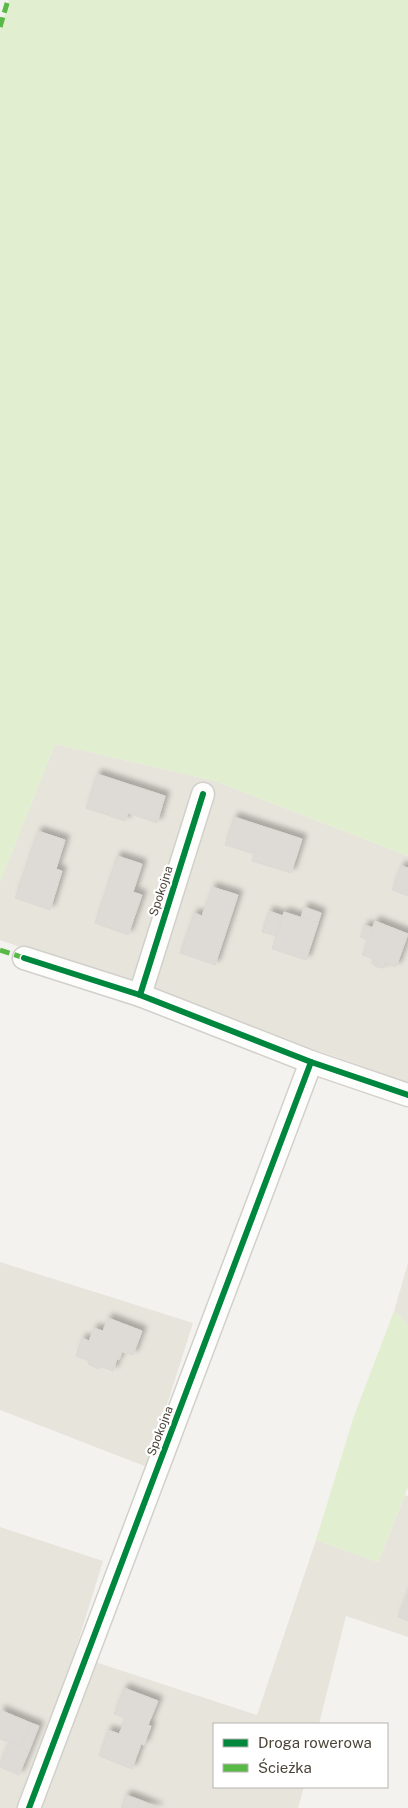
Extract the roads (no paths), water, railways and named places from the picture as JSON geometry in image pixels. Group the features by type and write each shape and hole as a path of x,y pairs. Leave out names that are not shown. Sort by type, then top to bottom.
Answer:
{"street":[{"name":"Spokojna","path":"140,995 203,794"},
{"path":"24,958 140,995 312,1062 408,1095"},
{"name":"Spokojna","path":"29,1808 312,1062"}]}
